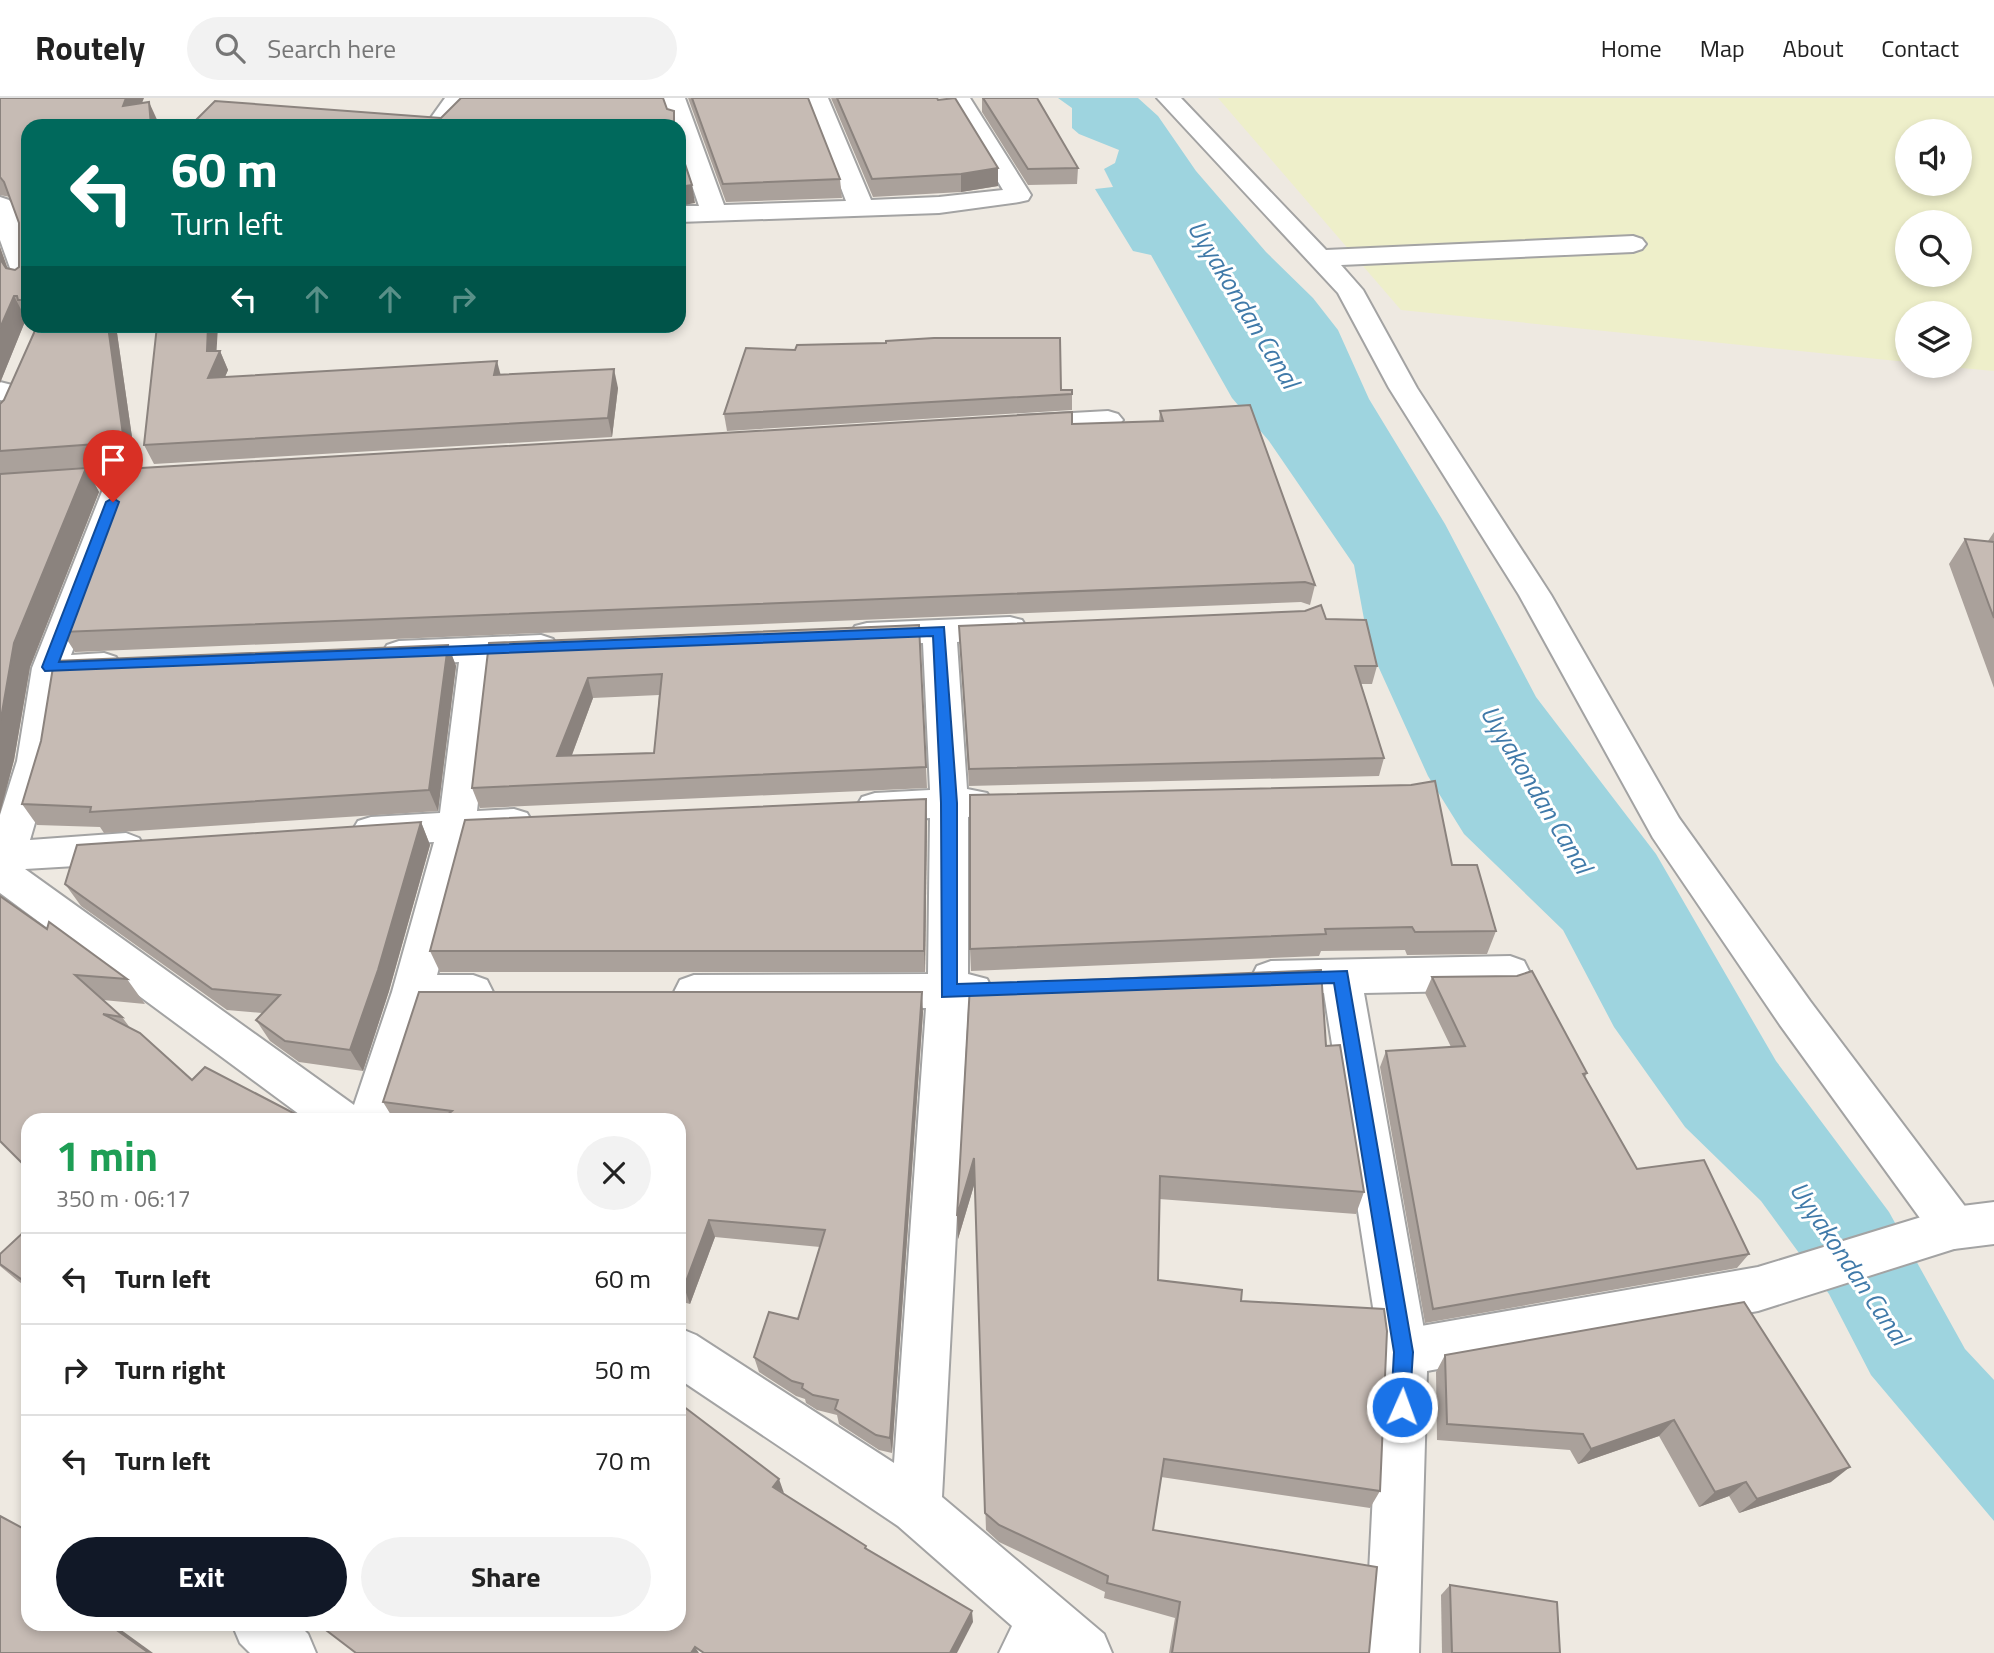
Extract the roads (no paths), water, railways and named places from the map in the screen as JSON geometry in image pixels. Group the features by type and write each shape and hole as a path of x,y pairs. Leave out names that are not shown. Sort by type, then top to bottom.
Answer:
{"street":[{"path":"442,119 457,98"},
{"path":"674,98 681,119"},
{"path":"817,98 861,207"},
{"path":"686,214 939,205 1019,195 959,98"},
{"path":"1168,98 1350,290 1403,388 1535,595 1666,828 1795,1013 1974,1225 1758,1289 1404,1352"},
{"path":"686,132 714,213"},
{"path":"0,205 21,264"},
{"path":"1320,258 1633,244"},
{"path":"0,283 21,284"},
{"path":"0,422 13,385"},
{"path":"997,426 1108,419"},
{"path":"2,862 35,761 50,667 122,479"},
{"path":"841,635 1035,626"},
{"path":"916,1508 948,992 949,803 939,631"},
{"path":"368,654 576,646"},
{"path":"372,1113 412,992 457,825 478,649"},
{"path":"50,667 132,664"},
{"path":"840,808 1004,802"},
{"path":"334,834 553,821"},
{"path":"2,862 156,846"},
{"path":"2,862 332,1113"},
{"path":"1233,980 1341,975 1510,973"},
{"path":"1341,975 1404,1352 1392,1653"},
{"path":"659,992 948,992 1016,989"},
{"path":"412,992 508,992"},
{"path":"686,1356 916,1508 1053,1642"},
{"path":"266,1631 289,1653"}],"water":[{"name":"Uyyakondan Canal","path":"1058,98 1138,98 1158,116 1196,171 1266,252 1313,298 1338,330 1369,399 1445,524 1536,697 1656,854 1776,1061 1889,1212 1965,1349 1994,1380 1994,1521 1871,1375 1829,1294 1761,1201 1685,1127 1614,1027 1563,930 1464,834 1428,776 1369,646 1354,565 1269,441 1232,398 1151,255 1133,251 1095,189 1113,187 1104,169 1115,163 1119,150 1079,134 1072,128 1072,108"}]}
